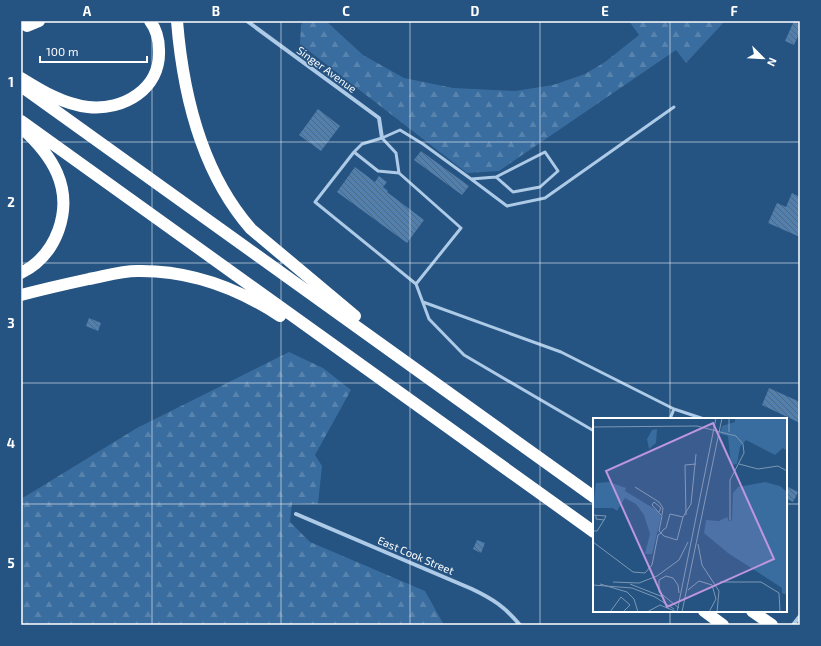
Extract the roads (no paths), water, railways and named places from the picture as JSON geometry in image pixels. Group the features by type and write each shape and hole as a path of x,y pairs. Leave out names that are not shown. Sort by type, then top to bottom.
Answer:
{"highway":[{"path":"27,26 39,21"},
{"path":"21,78 40,90 72,104 88,107 102,107 123,103 132,99 145,89 157,67 159,58 159,42 150,21"},
{"path":"177,21 182,64 193,117 211,166 222,189 237,213 251,229 290,263 439,386"},
{"path":"21,86 593,496"},
{"path":"21,121 593,531"},
{"path":"21,127 54,166 61,184 64,204 62,220 54,242 41,259 21,273"},
{"path":"21,294 136,271 152,271 192,277 220,284 250,298 313,338 366,369"},
{"path":"705,612 723,625"},
{"path":"753,612 772,625"}],"street":[{"name":"Singer Avenue","path":"248,21 379,118 382,138"},
{"name":"East Cook Street","path":"296,514 472,589 504,607 520,625"},
{"path":"793,625 800,616"}],"lane":[{"path":"593,430 464,354 429,319 416,284 315,202 362,144 382,138 400,130 423,144 507,206 545,198 674,107"},
{"path":"382,138 396,153 399,173"},
{"path":"354,152 378,171 399,173 461,228 416,284"},
{"path":"471,179 496,176 545,152 558,171 540,187 513,192 496,176"},
{"path":"423,302 561,352 674,409 701,418"},
{"path":"670,418 674,409"}]}
